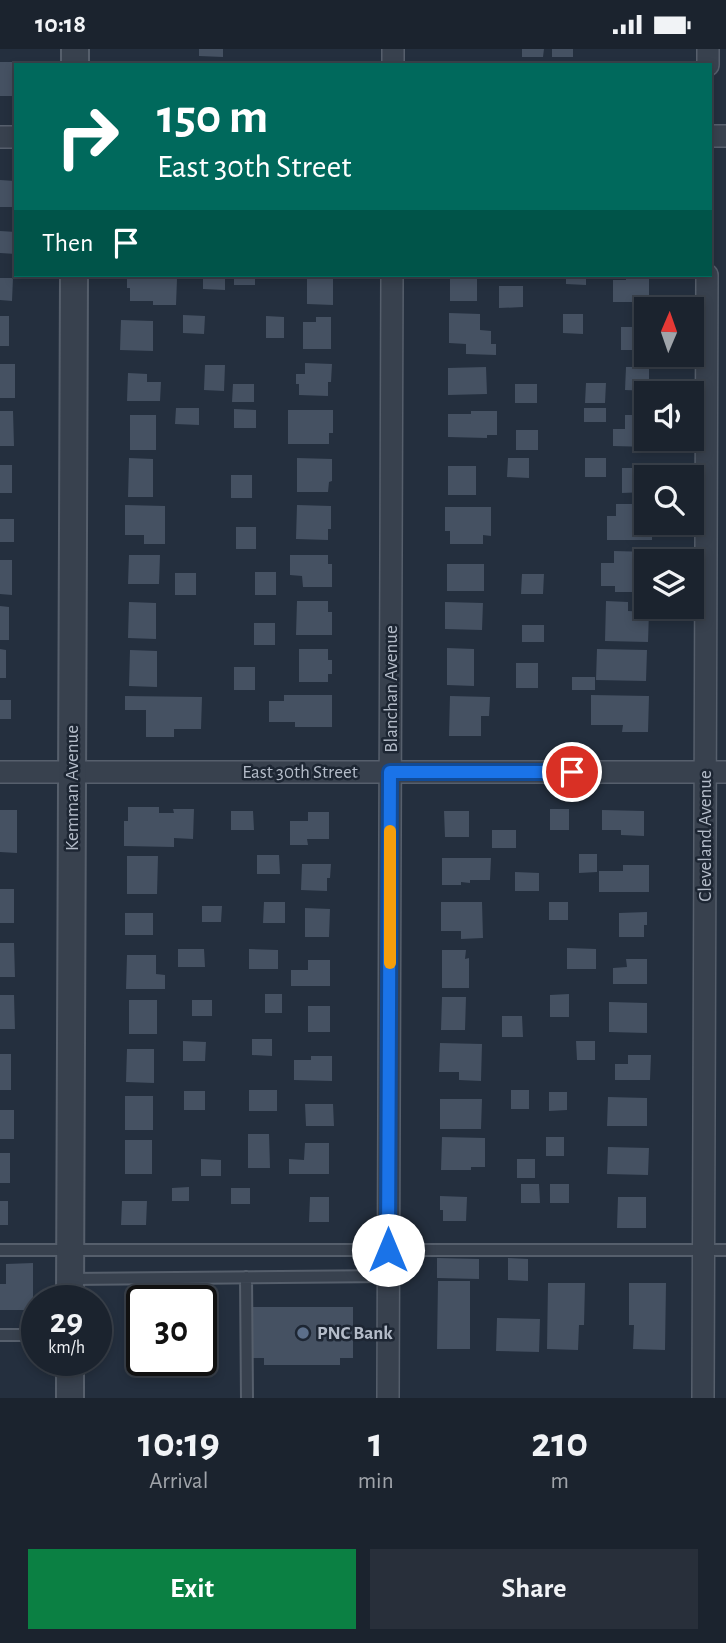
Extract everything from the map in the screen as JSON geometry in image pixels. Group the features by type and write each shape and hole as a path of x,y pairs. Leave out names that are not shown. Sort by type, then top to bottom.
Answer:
{"street":[{"name":"Kemman Avenue","path":"70,1285 74,277"},
{"name":"Blanchan Avenue","path":"388,1398 392,277"},
{"name":"Cleveland Avenue","path":"703,1398 716,772 708,277"},
{"name":"East 30th Street","path":"0,772 716,772"},
{"path":"70,1376 70,1398"}],"lane":[{"path":"0,1249 726,1249"},
{"path":"112,1286 246,1277 388,1276"},
{"path":"246,1277 247,1398"},
{"path":"0,1335 21,1335"}],"building":[{"path":"199,49 223,49 223,57 199,56"},
{"path":"522,49 544,49 543,57 522,57"},
{"path":"552,49 573,49 573,57 552,57"},
{"path":"0,62 15,62 13,96 0,96"},
{"path":"0,180 14,181 14,207 0,207"},
{"path":"0,231 14,232 14,254 0,253"},
{"path":"127,277 177,279 176,305 130,301 130,288 127,288"},
{"path":"203,277 225,277 225,290 203,289"},
{"path":"234,277 255,277 255,285 234,285"},
{"path":"307,277 333,277 333,305 307,304"},
{"path":"450,277 477,277 477,301 450,301"},
{"path":"566,277 586,277 586,285 566,284"},
{"path":"649,277 649,297 634,297 634,302 613,302 613,280"},
{"path":"0,278 13,278 12,301 0,300"},
{"path":"499,286 523,286 523,307 499,308"},
{"path":"449,313 480,314 480,330 491,331 491,344 496,344 496,355 466,354 466,344 449,343"},
{"path":"563,314 583,314 583,334 563,333"},
{"path":"183,315 205,316 204,334 183,333"},
{"path":"0,316 9,316 9,346 0,346"},
{"path":"266,316 284,317 284,338 266,338"},
{"path":"316,317 331,317 331,349 303,349 303,322 316,322"},
{"path":"121,320 153,321 153,351 120,350"},
{"path":"621,327 634,327 634,350 621,350"},
{"path":"305,363 332,364 328,396 299,395 296,374 305,374"},
{"path":"0,364 15,364 15,398 0,398"},
{"path":"205,365 225,365 224,391 204,390"},
{"path":"486,367 487,394 448,395 448,368"},
{"path":"626,367 649,367 649,381 634,381 634,390 625,390"},
{"path":"128,373 147,374 147,382 161,382 160,401 127,401"},
{"path":"586,383 606,383 605,403 585,403"},
{"path":"233,384 254,384 254,402 232,402"},
{"path":"515,384 537,384 537,403 515,403"},
{"path":"176,408 199,408 199,425 175,424"},
{"path":"584,408 606,408 606,422 584,422"},
{"path":"234,409 256,410 256,428 234,428"},
{"path":"288,410 333,410 333,433 329,433 329,444 288,444"},
{"path":"0,411 13,411 14,446 0,446"},
{"path":"471,411 497,411 497,435 487,435 487,438 448,437 448,414 471,414"},
{"path":"130,415 156,415 156,450 130,450"},
{"path":"625,415 634,415 634,447 613,446 613,429 625,429"},
{"path":"516,430 538,430 538,450 516,450"},
{"path":"129,458 153,459 153,497 128,497"},
{"path":"297,458 332,459 332,481 329,482 328,492 297,492"},
{"path":"508,458 529,458 529,478 507,477"},
{"path":"585,458 606,458 606,477 585,477"},
{"path":"0,465 12,465 12,493 0,493"},
{"path":"448,466 476,466 476,495 448,495"},
{"path":"622,468 634,468 634,492 622,493"},
{"path":"231,475 252,475 252,498 231,498"},
{"path":"616,504 634,504 634,535 652,535 652,540 607,540 607,516 616,516"},
{"path":"125,505 165,506 165,544 144,544 144,535 125,535"},
{"path":"297,505 331,506 328,540 296,539"},
{"path":"445,507 491,507 491,536 483,535 483,544 450,544 450,531 445,531"},
{"path":"0,519 14,519 14,542 0,542"},
{"path":"236,527 256,527 256,549 236,549"},
{"path":"614,551 634,552 634,592 615,592 615,586 601,586 601,563 614,563"},
{"path":"129,555 160,555 159,584 128,584"},
{"path":"290,555 328,555 328,564 332,564 332,587 303,587 302,576 290,575"},
{"path":"0,560 12,560 12,595 0,594"},
{"path":"447,564 484,564 484,591 447,591"},
{"path":"255,572 276,572 276,595 255,595"},
{"path":"175,573 196,573 196,595 175,595"},
{"path":"522,574 544,574 543,594 521,594"},
{"path":"297,601 328,601 328,612 332,612 332,635 296,635"},
{"path":"606,601 628,602 628,611 634,611 634,619 649,619 648,642 605,641"},
{"path":"129,602 156,603 156,639 128,638"},
{"path":"445,602 483,603 482,630 445,629"},
{"path":"0,606 9,607 9,640 0,640"},
{"path":"254,623 275,623 275,645 254,645"},
{"path":"522,625 544,625 544,642 522,642"},
{"path":"447,648 474,649 474,686 447,685"},
{"path":"0,649 6,650 6,678 0,678"},
{"path":"299,649 328,649 328,660 332,660 332,674 328,674 328,682 299,682"},
{"path":"597,649 647,650 646,681 596,680"},
{"path":"130,650 157,651 157,687 129,686"},
{"path":"516,663 538,663 538,688 516,688"},
{"path":"234,667 255,667 255,690 234,690"},
{"path":"572,677 595,677 595,690 572,690"},
{"path":"284,695 332,695 332,727 295,727 295,722 269,722 269,701 284,701"},
{"path":"591,695 649,696 648,732 622,732 623,725 591,725"},
{"path":"125,696 202,697 201,729 174,729 174,737 146,737 146,710 125,710"},
{"path":"450,696 490,697 489,716 481,716 481,736 449,736"},
{"path":"0,700 11,700 11,719 0,719"},
{"path":"128,807 159,807 159,813 174,813 173,809 194,809 193,839 174,838 174,847 124,846 124,821 128,821"},
{"path":"550,809 569,809 569,830 550,830"},
{"path":"0,810 17,810 17,853 0,852"},
{"path":"602,810 644,811 644,836 621,835 621,830 602,830"},
{"path":"231,811 253,811 254,830 231,830"},
{"path":"444,811 469,811 469,837 445,837"},
{"path":"308,812 329,812 329,839 307,839 308,845 290,845 290,821 308,821"},
{"path":"492,830 516,830 516,848 492,848"},
{"path":"579,854 597,854 597,872 579,873"},
{"path":"257,855 279,855 280,874 257,874"},
{"path":"127,856 158,856 157,894 127,894"},
{"path":"442,858 491,858 490,880 442,885"},
{"path":"302,864 331,864 327,891 301,890"},
{"path":"623,865 649,865 649,892 599,892 599,871 623,871"},
{"path":"515,872 539,873 539,891 515,891"},
{"path":"0,889 14,889 14,923 0,923"},
{"path":"264,902 285,902 285,923 263,923"},
{"path":"441,902 482,902 483,938 461,939 461,931 441,931"},
{"path":"549,902 568,902 568,920 549,920"},
{"path":"202,906 222,906 221,922 202,922"},
{"path":"305,908 330,909 329,937 305,937"},
{"path":"647,912 644,937 619,937 619,913"},
{"path":"125,913 153,913 153,935 125,935"},
{"path":"0,943 14,943 15,977 0,977"},
{"path":"567,948 596,949 596,969 567,969"},
{"path":"178,949 204,949 205,967 178,967"},
{"path":"249,949 278,950 278,969 249,969"},
{"path":"442,950 466,950 465,959 469,958 469,988 442,988"},
{"path":"127,955 156,955 156,974 165,975 165,989 126,989"},
{"path":"626,959 647,959 647,984 613,984 613,968 627,967"},
{"path":"308,960 330,960 330,986 291,986 291,970 308,970"},
{"path":"265,994 282,994 282,1013 265,1013"},
{"path":"569,994 569,1017 550,1017 550,995"},
{"path":"0,995 14,995 15,1029 0,1029"},
{"path":"442,997 466,997 465,1030 441,1030"},
{"path":"129,1000 157,1000 157,1034 129,1034"},
{"path":"192,1000 212,1000 212,1016 192,1016"},
{"path":"609,1002 647,1003 647,1033 609,1032"},
{"path":"308,1006 330,1006 330,1032 308,1032"},
{"path":"502,1016 522,1016 523,1037 502,1037"},
{"path":"252,1039 272,1039 272,1056 252,1055"},
{"path":"183,1041 206,1042 205,1061 183,1061"},
{"path":"576,1041 595,1041 595,1060 577,1060"},
{"path":"440,1043 482,1044 481,1081 459,1080 459,1072 439,1072"},
{"path":"127,1049 154,1049 154,1083 126,1082"},
{"path":"0,1054 11,1054 11,1090 0,1090"},
{"path":"628,1055 651,1055 650,1080 615,1080 615,1064 628,1064"},
{"path":"311,1056 332,1056 332,1081 294,1080 294,1060 311,1060"},
{"path":"249,1090 277,1090 277,1111 249,1111"},
{"path":"511,1090 529,1090 529,1109 511,1109"},
{"path":"184,1091 205,1091 205,1110 184,1110"},
{"path":"549,1092 567,1092 567,1110 549,1111"},
{"path":"125,1096 153,1096 153,1130 125,1130"},
{"path":"608,1097 647,1098 647,1126 607,1126"},
{"path":"440,1099 482,1099 481,1129 440,1129"},
{"path":"305,1104 333,1104 334,1126 306,1126"},
{"path":"0,1110 14,1110 14,1139 0,1139"},
{"path":"248,1134 269,1134 270,1168 248,1168"},
{"path":"442,1137 485,1138 485,1167 441,1170"},
{"path":"546,1137 564,1137 564,1156 546,1156"},
{"path":"125,1140 152,1140 152,1174 125,1174"},
{"path":"305,1143 329,1143 329,1174 289,1174 289,1159 304,1160"},
{"path":"608,1147 649,1148 648,1175 607,1174"},
{"path":"0,1153 10,1153 10,1183 0,1183"},
{"path":"201,1159 221,1160 221,1176 201,1176"},
{"path":"517,1159 535,1159 535,1178 517,1178"},
{"path":"521,1184 539,1184 540,1203 521,1203"},
{"path":"550,1184 569,1184 569,1203 550,1203"},
{"path":"189,1187 189,1201 172,1201 172,1188"},
{"path":"231,1188 250,1188 250,1204 231,1204"},
{"path":"440,1196 467,1197 466,1221 443,1221"},
{"path":"310,1197 329,1197 329,1222 309,1222"},
{"path":"618,1197 646,1197 646,1228 617,1228"},
{"path":"0,1201 8,1201 8,1225 0,1225"},
{"path":"122,1201 147,1201 146,1225 121,1225"},
{"path":"437,1258 479,1259 479,1279 437,1278"},
{"path":"508,1258 528,1259 528,1281 508,1280"},
{"path":"33,1263 33,1285 21,1285 21,1310 0,1310 0,1284 6,1284 6,1264"},
{"path":"438,1281 470,1281 470,1349 437,1349"},
{"path":"548,1283 585,1283 584,1325 579,1325 578,1350 547,1349"},
{"path":"629,1283 666,1283 665,1350 633,1349 634,1325 629,1325"},
{"name":"PNC Bank","path":"253,1307 353,1307 353,1358 340,1358 340,1365 264,1365 264,1358 253,1358"},
{"path":"497,1318 540,1319 539,1352 496,1351"}],"slow traffic":[{"path":"390,831 390,963"}],"place":[{"name":"PNC Bank","path":"303,1333"}],"route":[{"path":"388,1250 390,772 572,772"}]}
